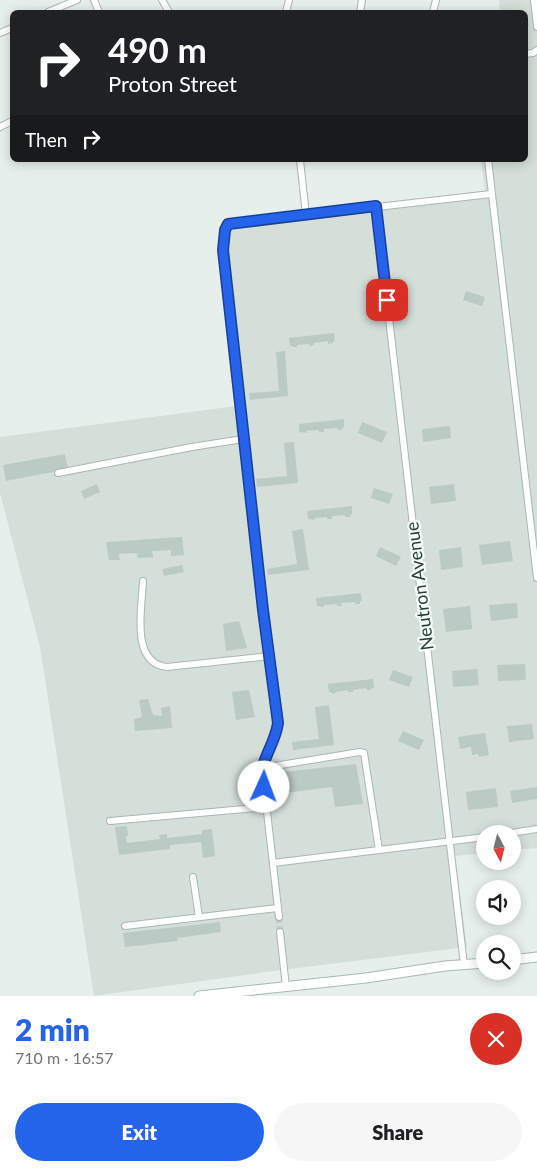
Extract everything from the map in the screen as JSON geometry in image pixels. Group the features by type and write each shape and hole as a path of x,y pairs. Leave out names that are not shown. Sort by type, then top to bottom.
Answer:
{"main road":[{"path":"521,959 537,957"},
{"path":"199,996 476,964"}],"street":[{"path":"53,10 77,0"},
{"path":"534,0 537,27"},
{"path":"300,162 306,215"},
{"path":"488,162 537,578"},
{"path":"279,917 262,768 269,748 277,735 278,723 243,439 223,250 225,230 228,224 491,194"},
{"name":"Neutron Avenue","path":"376,206 464,965"},
{"path":"58,473 243,439"},
{"path":"143,581 141,631 143,645 146,655 155,664 167,667 270,656"},
{"path":"262,768 360,752 364,753 379,850"},
{"path":"110,821 266,807"},
{"path":"521,832 537,829"},
{"path":"273,863 476,838"},
{"path":"193,877 199,917"},
{"path":"125,926 278,908"},
{"path":"280,932 286,987"}],"shaded area":[{"path":"499,0 537,0 537,848 521,849 521,825 476,825 476,854 455,856 467,947 94,996 40,647 0,493 0,437 244,405 225,243 226,231 230,225 485,191 481,162 528,162 528,10 500,10"}],"building":[{"path":"466,291 485,297 482,306 463,300"},
{"path":"334,333 335,341 333,343 328,344 328,341 314,343 314,345 310,346 309,344 297,345 297,347 290,346 289,338"},
{"path":"285,351 288,396 250,400 249,393 279,391 276,352"},
{"path":"344,419 342,430 337,430 337,428 324,429 324,432 319,432 319,430 306,431 307,433 299,432 299,424"},
{"path":"362,422 387,432 382,443 358,433"},
{"path":"450,426 451,438 423,442 422,429"},
{"path":"294,442 298,483 257,487 256,479 287,476 284,443"},
{"path":"65,454 68,469 6,481 3,465"},
{"path":"97,484 100,492 84,499 81,491"},
{"path":"454,484 456,501 431,504 429,487"},
{"path":"374,488 393,494 389,504 371,498"},
{"path":"352,506 351,517 345,517 345,515 332,516 332,519 327,519 327,517 315,518 315,520 308,519 307,511"},
{"path":"303,529 309,570 268,575 267,569 297,564 292,531"},
{"path":"182,537 184,555 171,556 171,550 152,551 153,557 138,558 137,553 119,554 120,560 109,560 106,542"},
{"path":"510,541 513,561 482,565 479,545"},
{"path":"380,547 401,557 396,566 376,556"},
{"path":"461,547 463,567 441,570 439,550"},
{"path":"182,565 184,572 164,576 162,569"},
{"path":"361,593 362,601 360,601 360,604 355,604 355,602 341,603 342,606 337,606 337,604 324,605 324,607 317,606 316,598"},
{"path":"517,603 518,618 491,621 489,605"},
{"path":"470,606 472,629 446,632 443,609"},
{"path":"239,621 247,648 226,651 223,624"},
{"path":"525,664 526,680 498,681 497,665"},
{"path":"477,669 479,685 453,687 452,671"},
{"path":"393,670 413,677 409,687 389,680"},
{"path":"373,679 374,688 371,688 372,690 367,690 366,688 353,690 353,692 348,692 348,690 332,694 329,692 328,684"},
{"path":"249,690 255,717 236,720 232,692"},
{"path":"148,699 153,715 162,716 161,708 170,706 172,728 135,731 134,719 142,717 139,700"},
{"path":"329,705 334,745 293,750 292,742 319,739 315,707"},
{"path":"532,724 534,739 509,742 507,726"},
{"path":"403,731 424,740 419,750 398,741"},
{"path":"485,733 489,755 479,757 478,754 472,755 471,747 460,749 458,737"},
{"path":"356,764 363,804 335,807 332,787 285,793 283,772"},
{"path":"537,787 537,799 512,803 510,791"},
{"path":"496,788 498,807 468,810 466,792"},
{"path":"127,826 127,843 160,839 159,835 167,834 167,838 202,834 202,830 212,829 215,856 203,858 201,842 170,845 170,849 119,855 115,827"},
{"path":"220,922 221,932 177,938 178,941 125,947 123,933"}],"tunnel":[{"path":"279,917 280,932"}],"route":[{"path":"264,787 262,768 269,748 277,735 278,723 243,439 223,250 225,230 228,224 376,206 387,300"}]}
